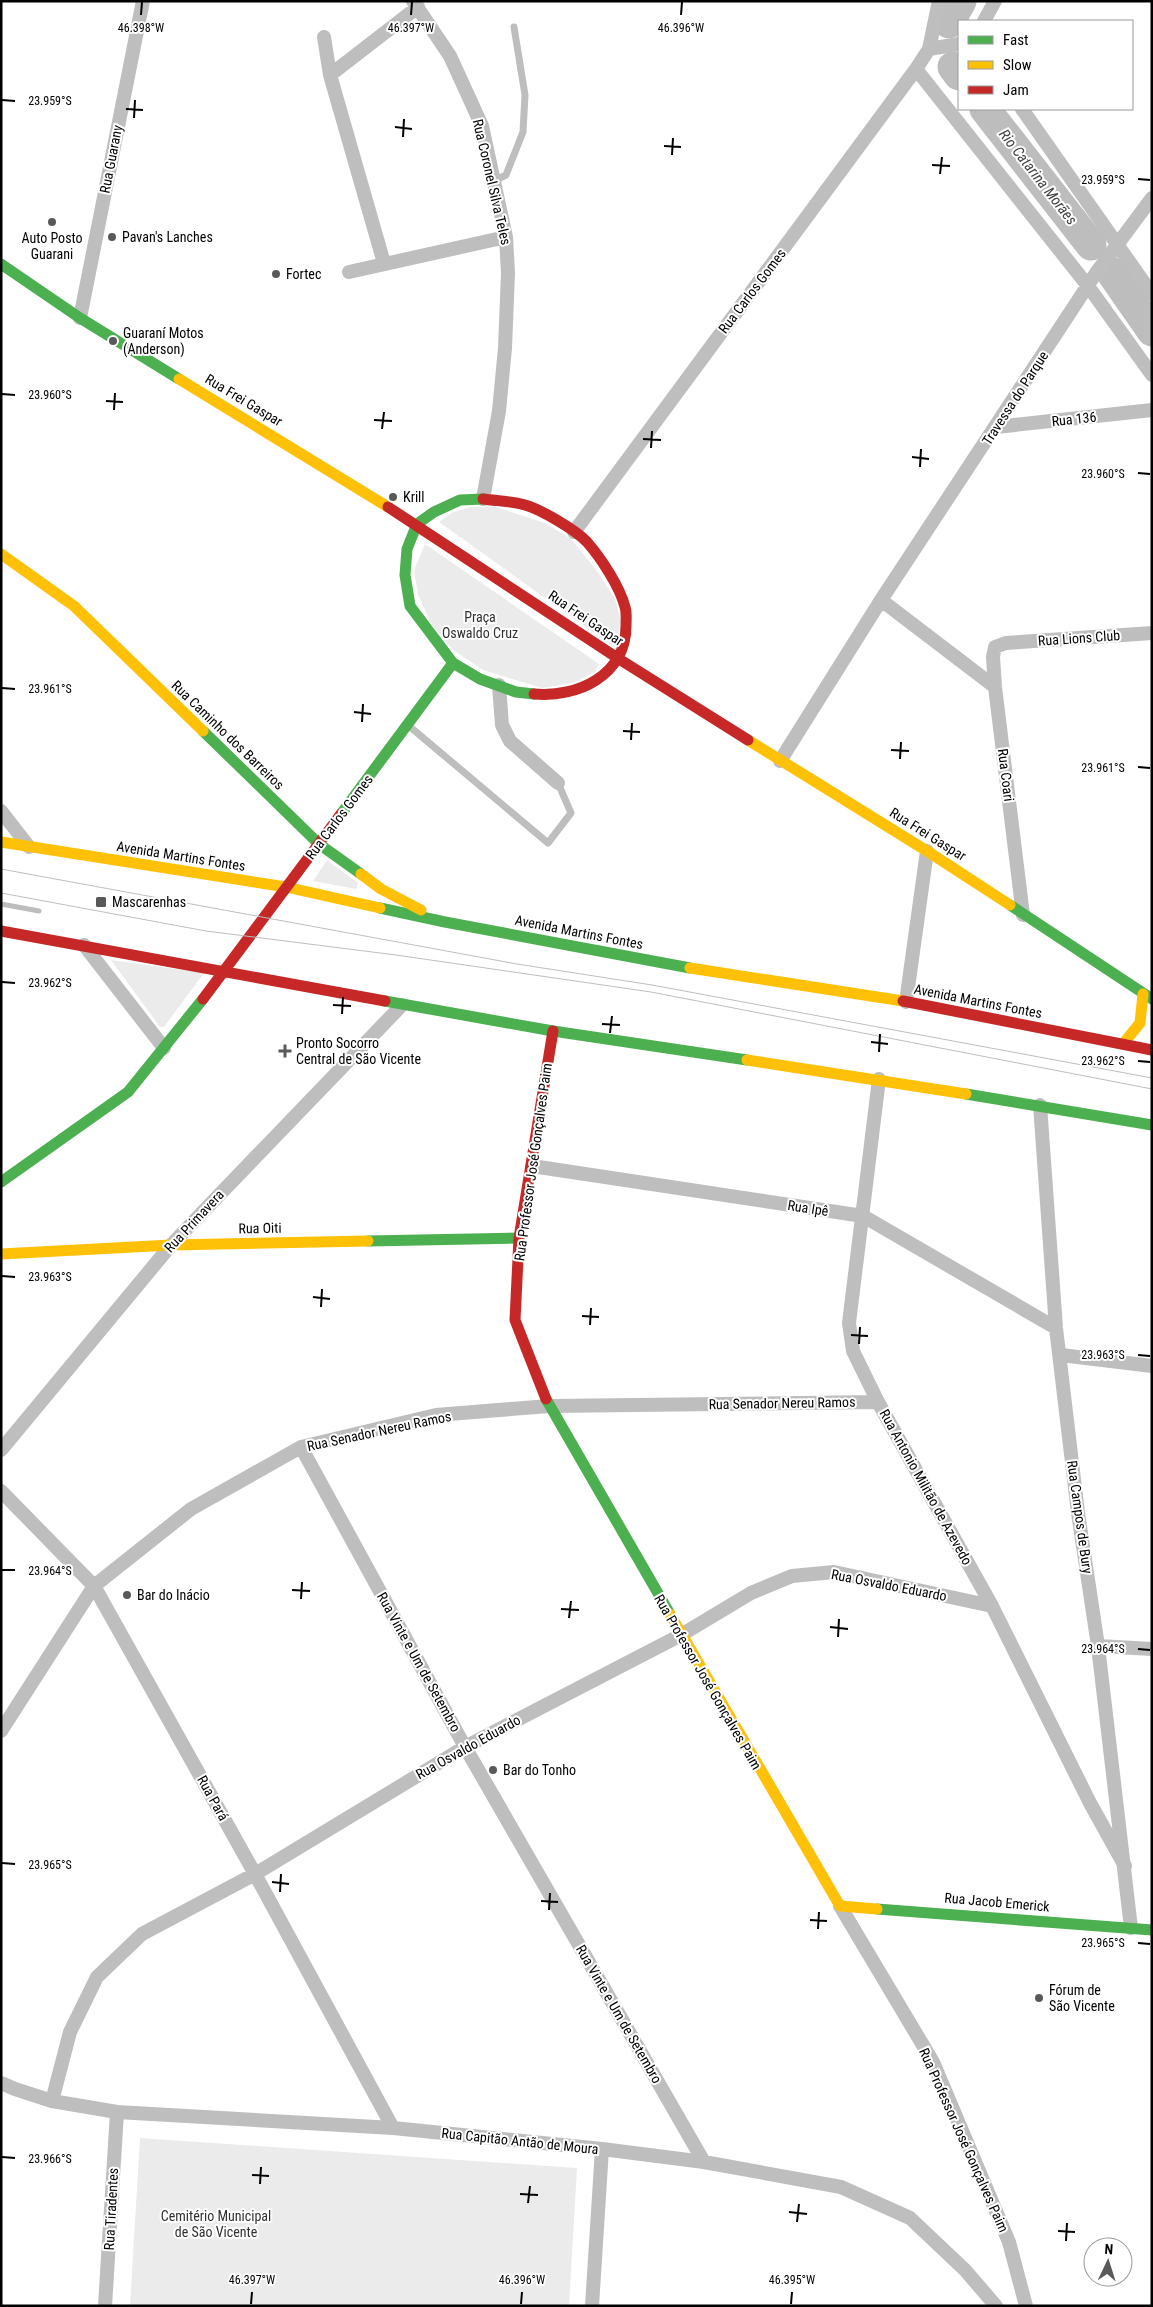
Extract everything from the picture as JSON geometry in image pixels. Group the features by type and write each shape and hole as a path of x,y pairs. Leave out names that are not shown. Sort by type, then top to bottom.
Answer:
{"street":[{"name":"Rua Guarany","path":"80,318 143,1"},
{"path":"939,1 929,49 952,45"},
{"path":"985,20 996,1"},
{"path":"330,75 416,4"},
{"name":"Rua Coronel Silva Teles","path":"416,4 450,56 482,126 506,237 508,273 505,348 498,411 483,499"},
{"path":"324,37 330,75 384,263"},
{"name":"Rua Carlos Gomes","path":"574,532 929,49"},
{"path":"916,69 1088,286 1152,375"},
{"path":"1023,110 1113,249 1152,294"},
{"name":"Travessa do Parque","path":"780,761 882,600 1096,273 1152,198"},
{"path":"349,272 506,237"},
{"name":"Rua Frei Gaspar","path":"1,264 80,318 417,524 619,659 780,761 928,851 1147,997"},
{"name":"Rua 136","path":"996,427 1152,410"},
{"path":"483,499 526,505 574,532 586,541 602,562 617,586 626,609 626,641 619,659 597,680 578,690 547,695 516,692 480,679 453,663 410,606 405,575 407,548 417,524 434,512 460,500 483,499"},
{"name":"Rua Caminho dos Barreiros","path":"1,554 74,606 319,844 381,889 445,922"},
{"path":"882,600 995,687"},
{"name":"Rua Lions Club","path":"1006,643 1152,633"},
{"name":"Rua Coari","path":"1006,643 995,647 993,657 995,687 1024,915"},
{"name":"Rua Carlos Gomes","path":"1,1182 128,1092 225,971 453,663"},
{"path":"499,685 502,725 510,741 558,783"},
{"path":"1,812 28,847"},
{"name":"Avenida Martins Fontes","path":"1,842 286,888 445,922 659,963 906,1002 1152,1050"},
{"path":"906,1002 928,851"},
{"path":"1,931 553,1031 878,1079 1152,1125"},
{"path":"84,945 164,1048"},
{"path":"1123,1044 1140,1023 1147,997"},
{"name":"Rua Primavera","path":"1,1450 171,1245 402,1005"},
{"name":"Rua Professor José Gonçalves Paim","path":"553,1031 519,1238 515,1322 549,1406 681,1635 933,2062 1009,2242 1026,2306"},
{"name":"Rua Antonio Militão de Azevedo","path":"878,1079 849,1323 853,1351 878,1402 992,1606 1090,1803 1125,1866"},
{"name":"Rua Campos de Bury","path":"1040,1105 1056,1328 1078,1513 1098,1646 1132,1928"},
{"name":"Rua Ipê","path":"532,1166 863,1216 1056,1328"},
{"name":"Rua Oiti","path":"1,1254 171,1245 519,1238"},
{"path":"1060,1355 1152,1366"},
{"name":"Rua Senador Nereu Ramos","path":"1,1731 94,1586 191,1509 301,1447 436,1415 549,1406 878,1402"},
{"name":"Rua Vinte e Um de Setembro","path":"301,1447 465,1746 704,2162"},
{"name":"Rua Pará","path":"1,1492 94,1586 255,1874 393,2128"},
{"name":"Rua Osvaldo Eduardo","path":"52,2101 70,2032 97,1977 142,1934 255,1874 465,1746 681,1635 751,1593 792,1576 834,1572 992,1606"},
{"path":"1098,1646 1152,1649"},
{"name":"Rua Jacob Emerick","path":"840,1906 1152,1930"},
{"name":"Rua Capitão Antão de Moura","path":"1,2083 15,2090 52,2101 117,2112 393,2128 602,2149 704,2162 841,2187 910,2218 965,2270 996,2306"},
{"name":"Rua Tiradentes","path":"105,2306 117,2112"},
{"path":"592,2306 602,2149"}],"lane":[{"path":"494,181 506,175 523,132 525,95 514,27"},
{"path":"407,725 548,843 571,813 558,783"}],"green space":[{"name":"Praça Oswaldo Cruz","path":"471,507 496,507 545,523 571,539 597,571 615,599 621,620 615,648 439,522 451,513"},
{"name":"Praça Oswaldo Cruz","path":"425,544 599,664 595,672 573,683 542,688 483,670 453,650 430,622 418,594 414,570"},
{"path":"327,860 358,883 356,889 313,881"},
{"path":"111,960 204,973 164,1027 160,1027"},
{"name":"Cemitério Municipal de São Vicente","path":"140,2138 577,2168 569,2306 130,2306"}],"waterway":[{"name":"Rio Catarina Morães","path":"949,23 961,1"},
{"name":"Rio Catarina Morães","path":"953,67 958,74"},
{"name":"Rio Catarina Morães","path":"986,110 1091,245"},
{"name":"Rio Catarina Morães","path":"1111,272 1152,331"},
{"path":"1,904 39,911"}],"tram line":[{"path":"1,869 517,964 652,985 1152,1078"},
{"path":"1,893 206,931 396,955 651,992 1152,1089"}],"traffic: fast":[{"path":"1,264 80,318 179,379"},
{"path":"483,499 460,500 434,512 417,524 407,549 405,575 410,606 453,663 480,679 516,692 534,694"},
{"path":"341,814 453,663"},
{"path":"203,731 319,844 361,874"},
{"path":"1010,905 1152,999"},
{"path":"380,908 690,968"},
{"path":"1,1182 128,1092 203,999"},
{"path":"385,1001 553,1031 747,1060"},
{"path":"966,1094 1152,1125"},
{"path":"368,1241 519,1238"},
{"path":"546,1399 670,1614"},
{"path":"877,1909 1152,1930"}],"traffic: slow":[{"path":"179,379 388,507"},
{"path":"1,554 74,606 203,731"},
{"path":"748,740 1010,905"},
{"path":"1,842 286,887 380,908"},
{"path":"361,874 381,889 421,910"},
{"path":"690,968 903,1001"},
{"path":"1123,1044 1140,1023 1143,994"},
{"path":"747,1060 966,1094"},
{"path":"1,1254 171,1245 368,1241"},
{"path":"670,1614 840,1906 877,1909"}],"traffic: jam":[{"path":"483,499 532,507 558,520 582,537 604,564 623,599 626,609 624,643 618,658 608,670 596,680 567,692 534,694"},
{"path":"388,507 619,659 748,740"},
{"path":"203,999 341,814"},
{"path":"1,931 385,1001"},
{"path":"903,1001 1152,1050"},
{"path":"546,1399 515,1320 519,1238 553,1031"}],"place":[{"name":"Auto Posto Guarani","path":"52,222"},
{"name":"Pavan's Lanches","path":"112,237"},
{"name":"Fortec","path":"276,274"},
{"name":"Guaraní Motos (Anderson)","path":"113,341"},
{"name":"Krill","path":"393,497"},
{"name":"Mascarenhas","path":"101,902"},
{"name":"Pronto Socorro Central de São Vicente","path":"285,1051"},
{"name":"Bar do Inácio","path":"127,1595"},
{"name":"Bar do Tonho","path":"493,1770"},
{"name":"Fórum de São Vicente","path":"1039,1998"}]}
